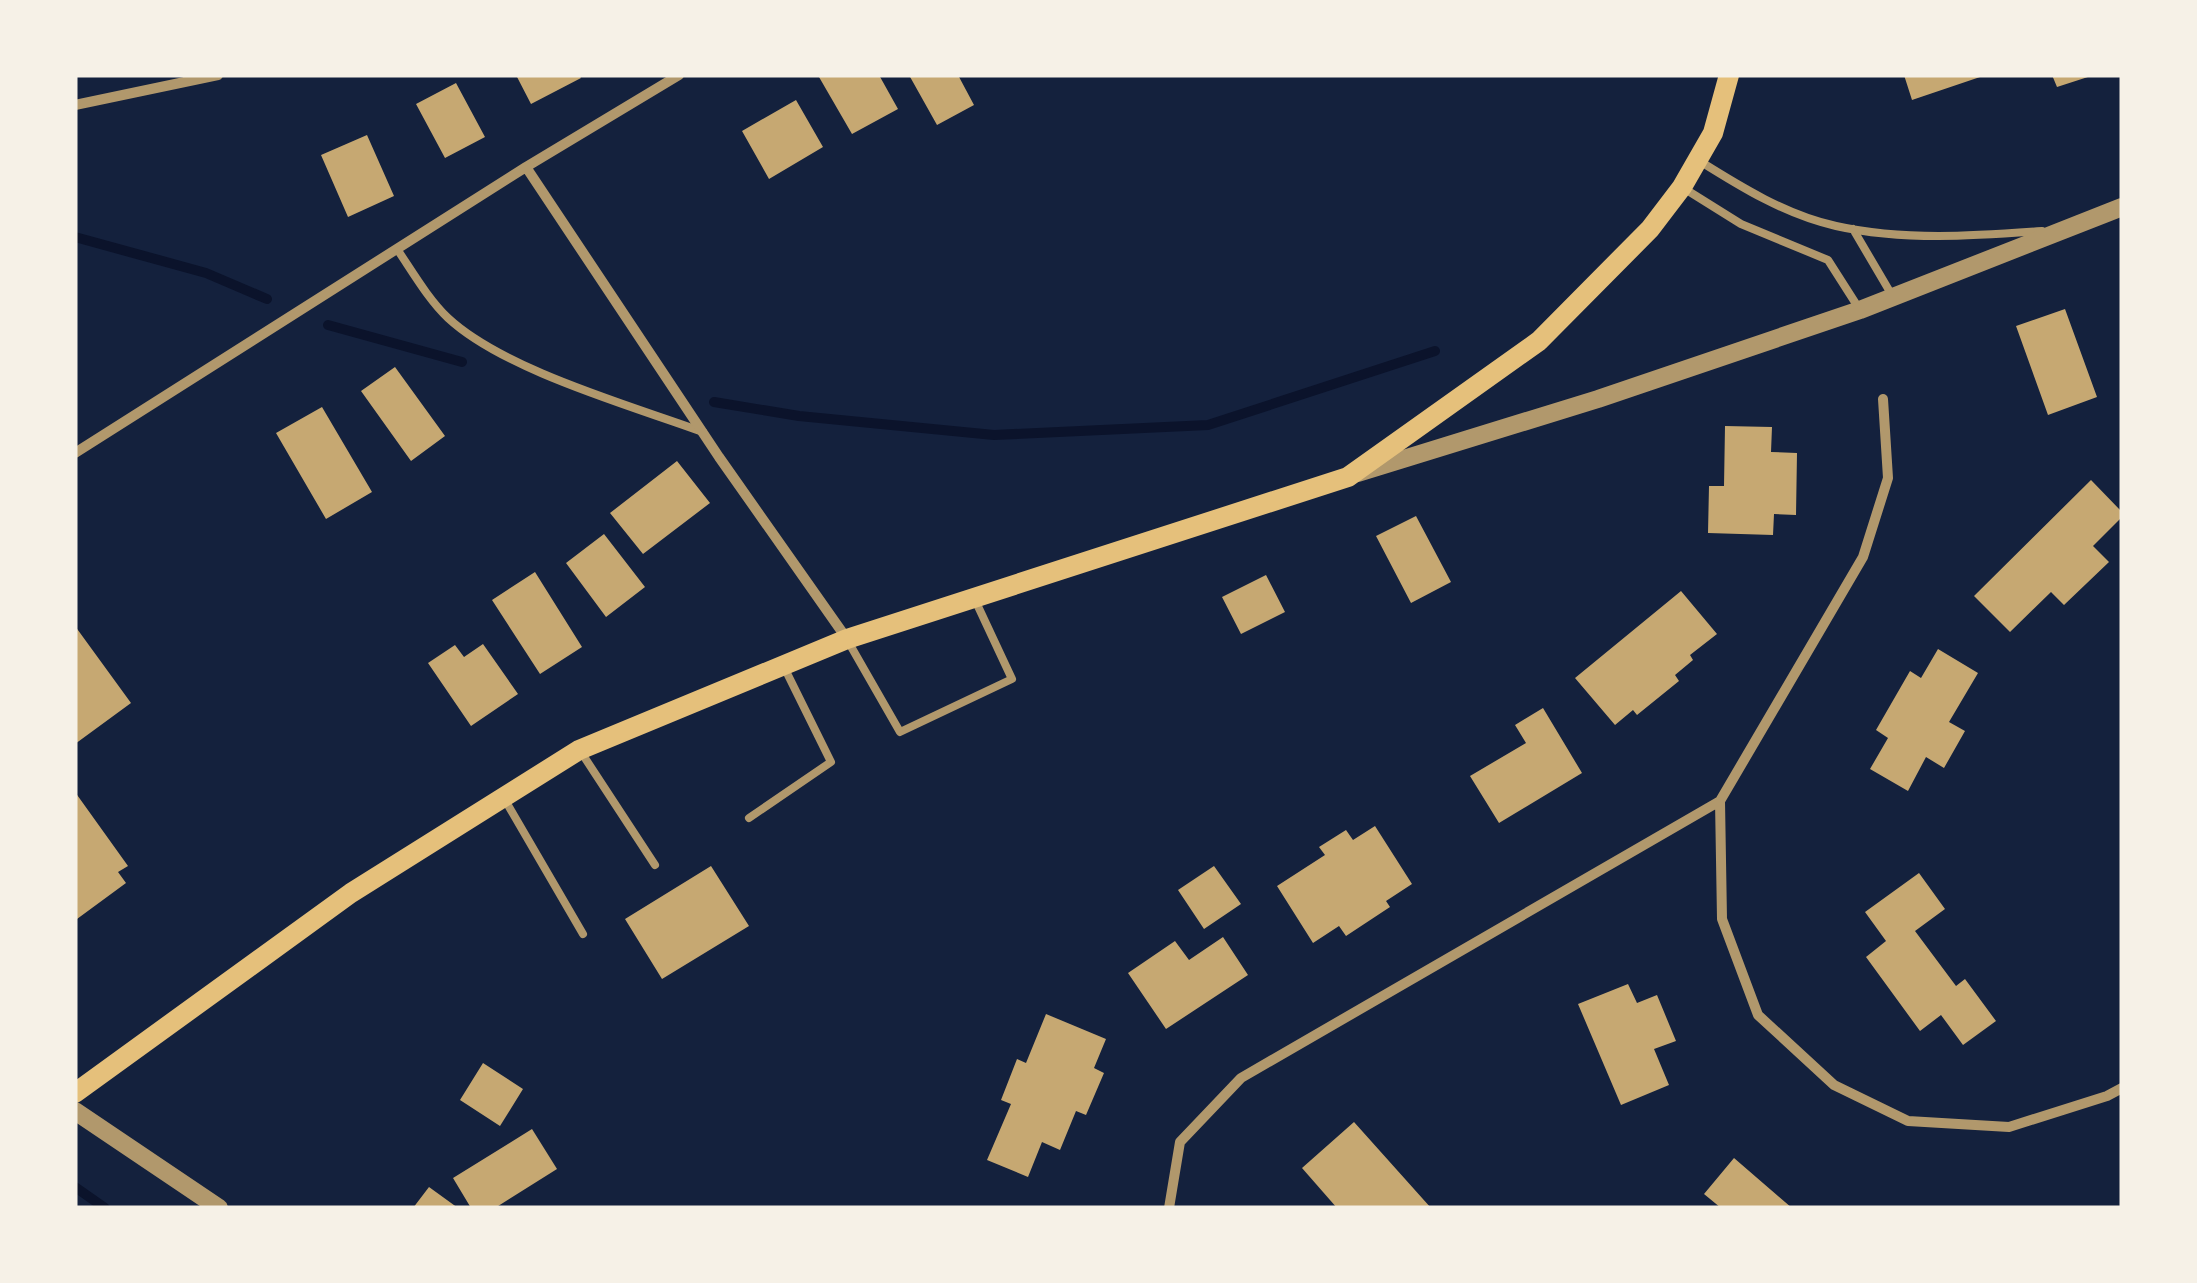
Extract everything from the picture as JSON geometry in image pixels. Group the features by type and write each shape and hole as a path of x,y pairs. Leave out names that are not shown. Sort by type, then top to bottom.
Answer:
{"main road":[{"path":"75,1093 351,894 579,750 846,639 1348,476 1539,341 1650,230 1682,187 1713,133 1728,75"}],"street":[{"path":"75,106 218,75"},
{"path":"75,453 678,75"},
{"path":"526,167 846,639"},
{"path":"1348,476 1598,399 1860,310 2122,207"},
{"path":"1169,1208 1180,1142 1241,1078 1720,801 1863,557 1888,478 1883,399"},
{"path":"1720,801 1722,919 1758,1015 1834,1086 1908,1120 2009,1126 2122,1088"},
{"path":"75,1111 219,1208"}],"lane":[{"path":"1698,160 1752,194 1835,226 1924,236 2067,229"},
{"path":"1682,187 1742,224 1828,260 1860,310"},
{"path":"1853,228 1893,296"},
{"path":"397,249 446,316 478,341 524,364 703,432"},
{"path":"846,639 900,732 1012,679 974,598"},
{"path":"749,818 830,762 783,665"},
{"path":"579,750 655,865"},
{"path":"503,797 583,934"}],"building":[{"path":"516,75 579,75 581,78 531,104"},
{"path":"879,75 898,109 852,134 819,77"},
{"path":"909,75 958,75 974,105 937,125"},
{"path":"1904,75 1983,75 1983,76 1912,100"},
{"path":"2052,75 2091,75 2091,76 2057,87"},
{"path":"456,83 485,137 445,158 416,104"},
{"path":"796,100 823,147 769,179 742,131"},
{"path":"367,135 394,196 348,217 321,155"},
{"path":"2065,309 2097,397 2048,415 2016,326"},
{"path":"395,367 445,436 411,461 361,391"},
{"path":"322,407 372,492 326,519 276,433"},
{"path":"1725,426 1772,427 1771,452 1797,453 1796,515 1774,514 1773,535 1708,533 1709,486 1724,486"},
{"path":"677,461 710,503 643,554 610,513"},
{"path":"2091,480 2122,512 2122,517 2093,546 2109,562 2064,605 2051,592 2010,632 1974,596"},
{"path":"1416,516 1451,582 1411,603 1376,536"},
{"path":"604,534 645,587 606,617 566,563"},
{"path":"535,572 582,647 540,674 492,600"},
{"path":"1266,575 1285,612 1241,634 1222,597"},
{"path":"1681,591 1717,634 1690,655 1693,660 1675,675 1679,681 1637,715 1633,710 1615,725 1575,678"},
{"path":"75,626 131,703 75,744"},
{"path":"483,644 518,694 471,726 428,663 455,645 464,657"},
{"path":"1938,649 1978,673 1949,722 1965,731 1944,768 1926,757 1908,791 1870,769 1888,738 1876,730 1910,671 1921,678"},
{"path":"1543,708 1582,773 1499,823 1470,776 1526,743 1515,725"},
{"path":"75,792 128,866 118,872 126,883 77,919"},
{"path":"1375,826 1412,884 1386,901 1390,907 1346,936 1339,926 1313,943 1277,886 1325,855 1319,847 1346,830 1353,840"},
{"path":"711,866 749,926 662,979 625,919"},
{"path":"1214,866 1241,904 1204,929 1178,890"},
{"path":"1919,873 1945,909 1915,931 1956,986 1965,979 1996,1021 1963,1045 1941,1015 1920,1031 1866,957 1886,941 1865,912"},
{"path":"1223,937 1248,975 1166,1029 1128,973 1175,941 1189,960"},
{"path":"1628,984 1637,1003 1657,995 1676,1041 1654,1049 1669,1085 1621,1105 1578,1004"},
{"path":"1046,1014 1106,1039 1094,1068 1104,1073 1086,1115 1076,1111 1060,1150 1042,1142 1028,1177 987,1160 1011,1104 1001,1100 1017,1059 1026,1063"},
{"path":"483,1063 523,1089 500,1126 460,1100"},
{"path":"1354,1122 1431,1208 1337,1208 1302,1168"},
{"path":"532,1129 557,1169 495,1208 471,1208 453,1178"},
{"path":"1734,1158 1792,1208 1721,1208 1704,1194"},
{"path":"429,1187 458,1208 413,1208"}],"waterway":[{"path":"75,237 206,273 267,299"},
{"path":"328,325 462,362"},
{"path":"714,402 799,416 994,435 1208,425 1435,351"},
{"path":"75,1187 105,1208"}]}
